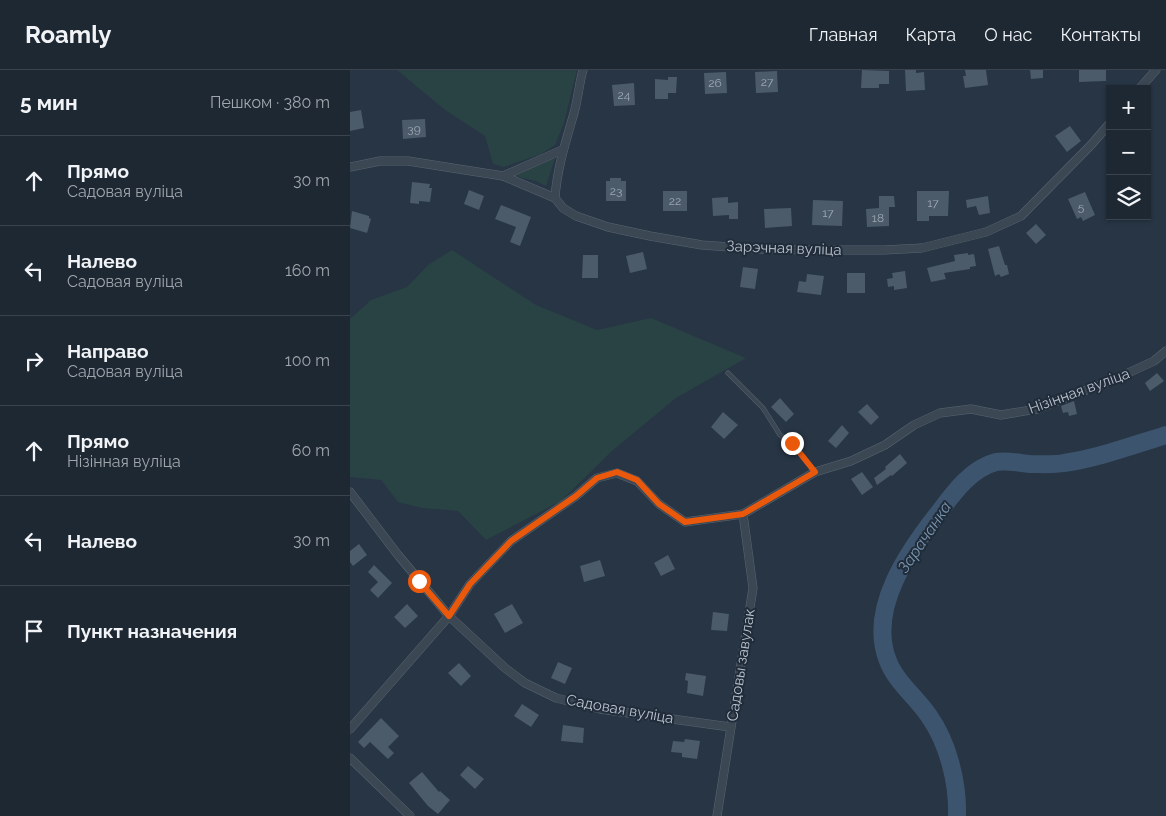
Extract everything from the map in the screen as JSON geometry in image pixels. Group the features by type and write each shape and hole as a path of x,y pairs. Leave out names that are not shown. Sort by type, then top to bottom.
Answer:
{"street":[{"path":"554,198 562,150 583,70"},
{"path":"1143,85 1156,70"},
{"name":"Зарэчная вуліца","path":"350,167 380,161 408,161 503,176 554,198 563,208 576,216 608,227 702,245 757,249 884,250 922,248 986,232 1021,216 1106,128"},
{"path":"503,176 562,150"},
{"name":"Нізінная вуліца","path":"743,514 815,472 851,461 885,445 914,425 940,413 971,409 1001,415 1037,409 1116,379 1154,361 1166,351"},
{"path":"350,729 449,616 470,584 511,541 576,496 597,478 617,472 637,480 659,504 685,522 743,514"},
{"name":"Садовая вуліца","path":"350,492 398,555 449,616 505,668 525,683 556,698 600,708 730,727"},
{"name":"Садовы завулак","path":"717,816 753,588 743,514"},
{"path":"350,758 410,816"}],"lane":[{"path":"728,373 763,408 780,435 792,443 815,472"}],"green space":[{"path":"397,70 577,70 564,123 555,145 541,154 504,167 493,164 485,136 445,110"},
{"path":"555,158 546,186 536,181 514,176"},
{"path":"452,250 536,305 597,330 651,318 746,358 676,398 612,451 561,501 486,540 458,511 422,508 398,502 381,480 350,477 350,319 371,300 407,287 428,265"}],"building":[{"path":"862,70 889,71 889,84 879,84 879,88 861,88"},
{"path":"905,70 916,70 916,73 924,72 925,90 906,91"},
{"path":"965,70 986,70 988,85 965,88 963,76 966,76"},
{"path":"1030,70 1043,70 1043,78 1031,79"},
{"path":"1079,70 1106,70 1106,81 1079,82"},
{"path":"777,71 778,92 756,93 755,72"},
{"path":"726,72 727,93 705,94 704,73"},
{"path":"668,77 677,77 676,93 668,93 668,99 655,99 655,79 668,80"},
{"path":"634,83 635,105 614,106 612,85"},
{"path":"361,110 364,128 350,131 350,112"},
{"path":"425,119 426,137 403,139 402,120"},
{"path":"1070,126 1081,141 1067,152 1055,136"},
{"path":"610,178 621,178 621,181 626,181 626,201 606,201 606,181 610,181"},
{"path":"412,182 430,184 429,188 432,188 430,202 419,201 419,204 410,203"},
{"path":"469,190 484,196 479,210 464,204"},
{"path":"663,191 687,191 687,211 663,211"},
{"path":"917,191 949,191 948,216 929,216 929,221 917,221"},
{"path":"1085,192 1095,215 1083,221 1081,217 1077,219 1068,199"},
{"path":"879,196 894,196 895,207 889,207 889,226 867,227 866,209 879,208"},
{"path":"988,196 990,213 979,215 976,206 967,208 966,200"},
{"path":"728,197 728,203 738,202 738,219 729,219 729,215 713,216 712,198"},
{"path":"813,200 843,201 842,226 812,225"},
{"path":"501,205 531,217 520,246 510,242 516,227 495,219"},
{"path":"791,208 792,226 765,228 764,209"},
{"path":"352,211 369,216 371,219 367,233 350,228"},
{"path":"1036,224 1046,235 1036,244 1026,233"},
{"path":"999,246 1009,274 1001,277 999,274 995,276 988,249"},
{"path":"643,252 647,269 630,273 626,256"},
{"path":"968,253 968,255 974,254 976,266 970,267 970,269 944,273 946,279 931,282 927,268 955,261 954,255"},
{"path":"583,255 598,255 598,278 582,278"},
{"path":"743,267 758,269 755,289 740,287"},
{"path":"905,271 907,288 894,290 894,286 888,287 887,279 893,278 892,273"},
{"path":"847,273 865,273 865,293 847,293"},
{"path":"807,274 824,276 821,295 797,292 799,281 806,282"},
{"path":"1157,373 1164,381 1150,391 1145,383"},
{"path":"780,398 794,414 786,422 771,407"},
{"path":"1074,401 1077,414 1069,416 1068,412 1063,413 1061,406"},
{"path":"867,404 879,417 871,425 858,412"},
{"path":"723,412 738,425 724,439 711,427"},
{"path":"842,425 849,433 836,448 828,441"},
{"path":"900,454 907,463 892,476 877,485 874,478 886,469 885,467"},
{"path":"862,472 873,487 862,495 851,479"},
{"path":"359,544 367,555 353,566 350,562 350,551"},
{"path":"668,555 675,569 661,576 654,563"},
{"path":"600,560 605,576 584,582 580,566"},
{"path":"374,565 392,583 378,598 370,590 378,582 368,572"},
{"path":"407,604 418,616 405,628 394,617"},
{"path":"512,604 523,623 505,633 494,614"},
{"path":"713,612 729,614 727,631 711,630"},
{"path":"558,662 572,668 565,684 551,678"},
{"path":"459,663 471,676 461,686 448,673"},
{"path":"686,673 706,676 703,696 687,693 688,681 685,680"},
{"path":"522,704 539,715 531,727 514,716"},
{"path":"381,718 399,736 388,747 394,753 388,759 370,742 364,748 358,742"},
{"path":"563,725 584,728 583,743 561,741"},
{"path":"685,739 700,741 697,759 682,757 682,753 671,752 673,741 684,742"},
{"path":"468,766 484,779 475,789 460,775"},
{"path":"422,772 439,792 450,800 438,814 428,806 409,783"}],"waterway":[{"name":"Зарачанка","path":"957,816 954,777 942,738 929,716 901,683 892,669 883,641 883,621 887,601 894,581 904,562 928,527 958,489 971,475 987,465 1004,461 1030,464 1077,461 1103,455 1166,435"}],"route":[{"path":"419,581 449,616 470,584 511,541 576,496 597,478 617,472 637,480 659,504 685,522 743,514 815,472 792,443"}]}
